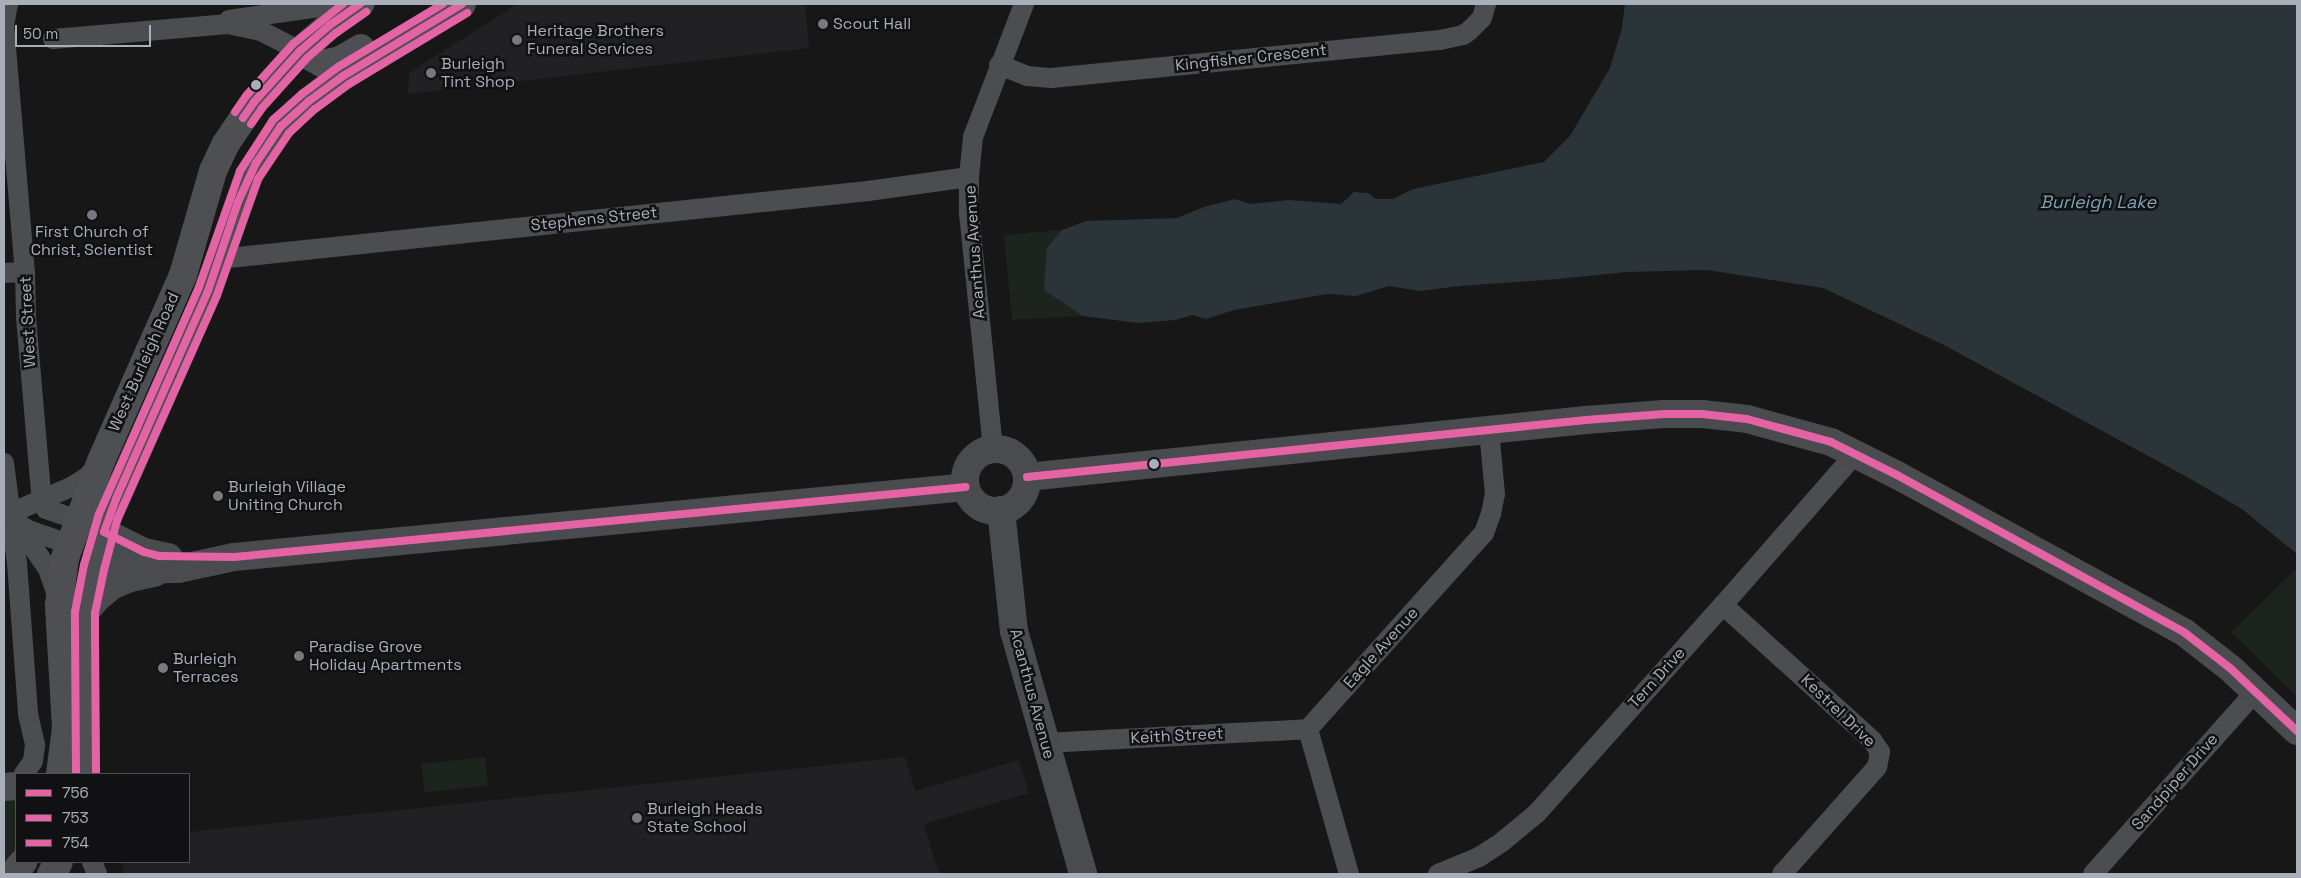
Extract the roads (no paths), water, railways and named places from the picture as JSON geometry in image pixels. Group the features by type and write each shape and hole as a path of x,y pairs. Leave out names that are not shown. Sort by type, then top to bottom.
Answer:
{"main road":[{"name":"West Burleigh Road","path":"65,771 66,728 59,602 64,563 101,461 183,275 205,196 225,145 254,102 300,51 330,25 360,4"},
{"path":"300,51 316,62 332,63 378,39 435,4"},
{"name":"West Burleigh Road","path":"65,771 85,612 101,544 116,499 199,312 249,175 281,126 309,100 343,76 462,4"},
{"path":"74,532 101,544"},
{"path":"13,874 22,863"},
{"path":"50,874 58,863"}],"street":[{"name":"West Street","path":"8,4 4,24 26,272 26,317 41,500"},
{"path":"210,24 247,16 342,4"},
{"name":"Acanthus Avenue","path":"993,449 969,214 969,177 973,137 1024,4"},
{"name":"Kingfisher Crescent","path":"1000,65 1027,76 1051,78 1440,40 1463,35 1470,31 1482,18 1486,4"},
{"path":"53,39 210,24 228,24 253,29 279,39 300,51"},
{"name":"Stephens Street","path":"219,259 861,191 969,177"},
{"path":"4,273 26,272"},
{"path":"1027,477 1664,414 1702,414 1747,419 1831,442 2024,544 2185,633 2256,690 2297,730"},
{"name":"Eagle Avenue","path":"1308,730 1484,533 1492,514 1495,494 1489,430"},
{"path":"993,449 1003,450 1019,460 1027,477 1026,486 1017,502 1001,510 982,508 975,503 966,487 965,476 968,466 974,458 993,449"},
{"name":"Tern Drive","path":"1438,874 1479,857 1502,842 1537,812 1723,605 1855,454"},
{"path":"4,463 9,467 19,469 31,466 38,460"},
{"path":"9,517 77,484 92,472 101,461"},
{"path":"4,463 9,517 18,563 28,686 28,714 35,752 32,764 25,773"},
{"path":"101,544 159,556 234,557 966,487"},
{"path":"41,500 46,509 74,532"},
{"name":"Acanthus Avenue","path":"1001,510 1014,631 1082,874"},
{"path":"9,517 28,530 74,532"},
{"path":"9,517 48,569 59,602"},
{"path":"101,544 144,570 178,569"},
{"path":"85,612 102,592 119,582 135,576 234,557"},
{"name":"Kestrel Drive","path":"1723,605 1872,740 1880,752 1877,767 1782,874"},
{"name":"Sandpiper Drive","path":"2102,871 2256,690"},
{"path":"1308,730 1349,874"},
{"name":"Keith Street","path":"1045,743 1308,730"}],"water":[{"name":"Burleigh Lake","path":"1625,4 2297,4 2297,554 2242,509 2187,477 1944,345 1823,288 1707,270 1627,272 1420,291 1389,286 1356,296 1327,294 1234,310 1206,319 1193,315 1175,320 1138,323 1083,316 1044,290 1047,248 1062,230 1086,221 1177,218 1204,207 1235,199 1250,204 1289,200 1341,204 1354,192 1368,193 1376,199 1393,199 1413,189 1544,162 1570,136 1610,68 1622,28"}],"place":[{"name":"Scout Hall","path":"823,24"},
{"name":"Heritage Brothers Funeral Services","path":"517,40"},
{"name":"Burleigh Tint Shop","path":"431,73"},
{"name":"First Church of Christ, Scientist","path":"92,215"},
{"name":"Burleigh Village Uniting Church","path":"218,496"},
{"name":"Paradise Grove Holiday Apartments","path":"299,656"},
{"name":"Burleigh Terraces","path":"163,668"},
{"name":"Burleigh Heads State School","path":"637,818"}]}
